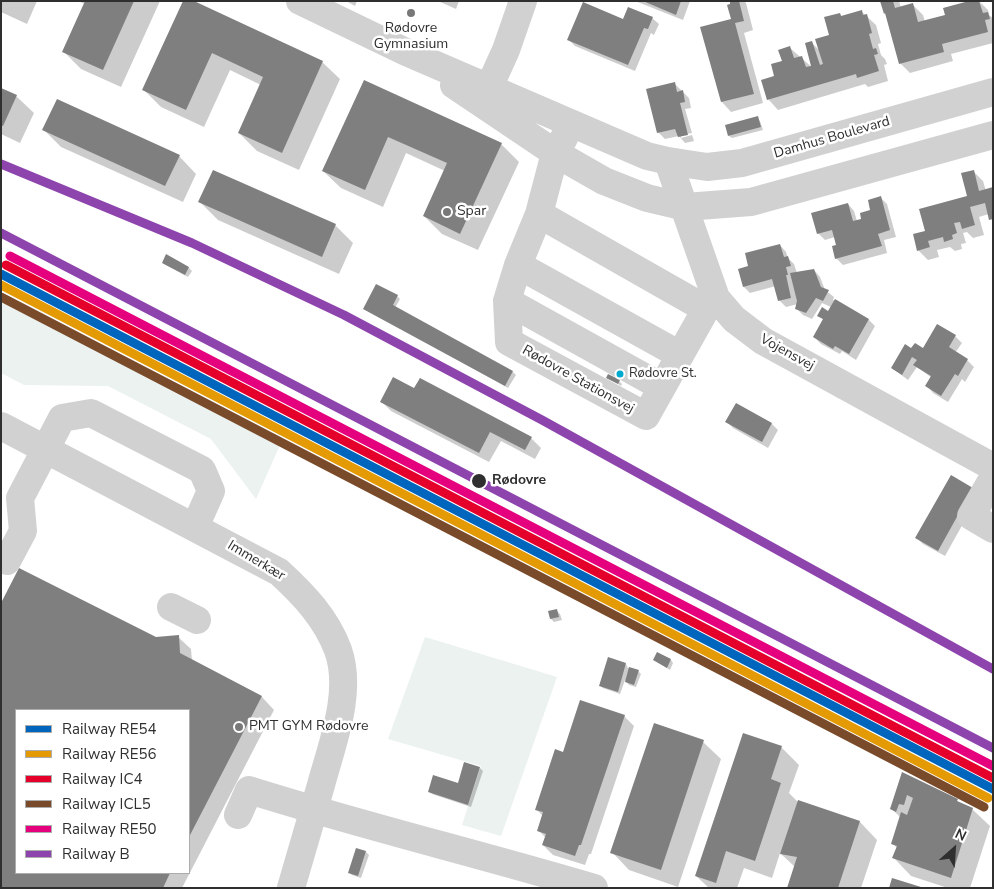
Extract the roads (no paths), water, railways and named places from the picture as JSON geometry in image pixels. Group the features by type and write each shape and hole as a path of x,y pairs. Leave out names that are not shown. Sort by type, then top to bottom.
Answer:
{"street":[{"path":"300,1 406,52 486,96 573,124 647,156 668,162"},
{"path":"486,96 506,50 523,1"},
{"name":"Damhus Boulevard","path":"668,162 707,167 742,164 993,92"},
{"path":"486,96 555,154 604,181 647,198 686,207 751,202 993,135"},
{"name":"Rødovre Stationsvej","path":"573,124 555,154 539,214 518,265 508,301 508,342 646,416 711,304"},
{"name":"Vojensvej","path":"668,162 686,207 701,258 711,304 763,341 993,467"},
{"path":"539,214 711,304"},
{"path":"518,265 680,355"},
{"path":"7,561 23,530 20,498 62,418 91,413 202,470 211,492 195,527"},
{"name":"Immerkær","path":"1,426 279,572 302,593 324,620 338,652 343,683 339,720 291,888"},
{"path":"993,478 971,516 993,529"},
{"path":"171,607 196,620"},
{"path":"238,815 249,790 594,888"}],"rail line":[{"name":"B","path":"1,164 192,243 344,315 542,420 993,669"},
{"name":"B","path":"1,233 993,748"},
{"name":"RE50","path":"10,256 993,766"},
{"name":"IC4","path":"6,265 993,778"},
{"name":"RE54","path":"1,274 993,789"},
{"name":"RE56","path":"1,285 988,798"},
{"name":"ICL5","path":"1,297 984,807"}],"place":[{"name":"Rødovre Gymnasium","path":"411,13"},
{"name":"Spar","path":"447,212"},
{"name":"Rødovre St.","path":"620,374"},
{"name":"Rødovre","path":"479,481"},
{"name":"PMT GYM Rødovre","path":"239,727"}]}
